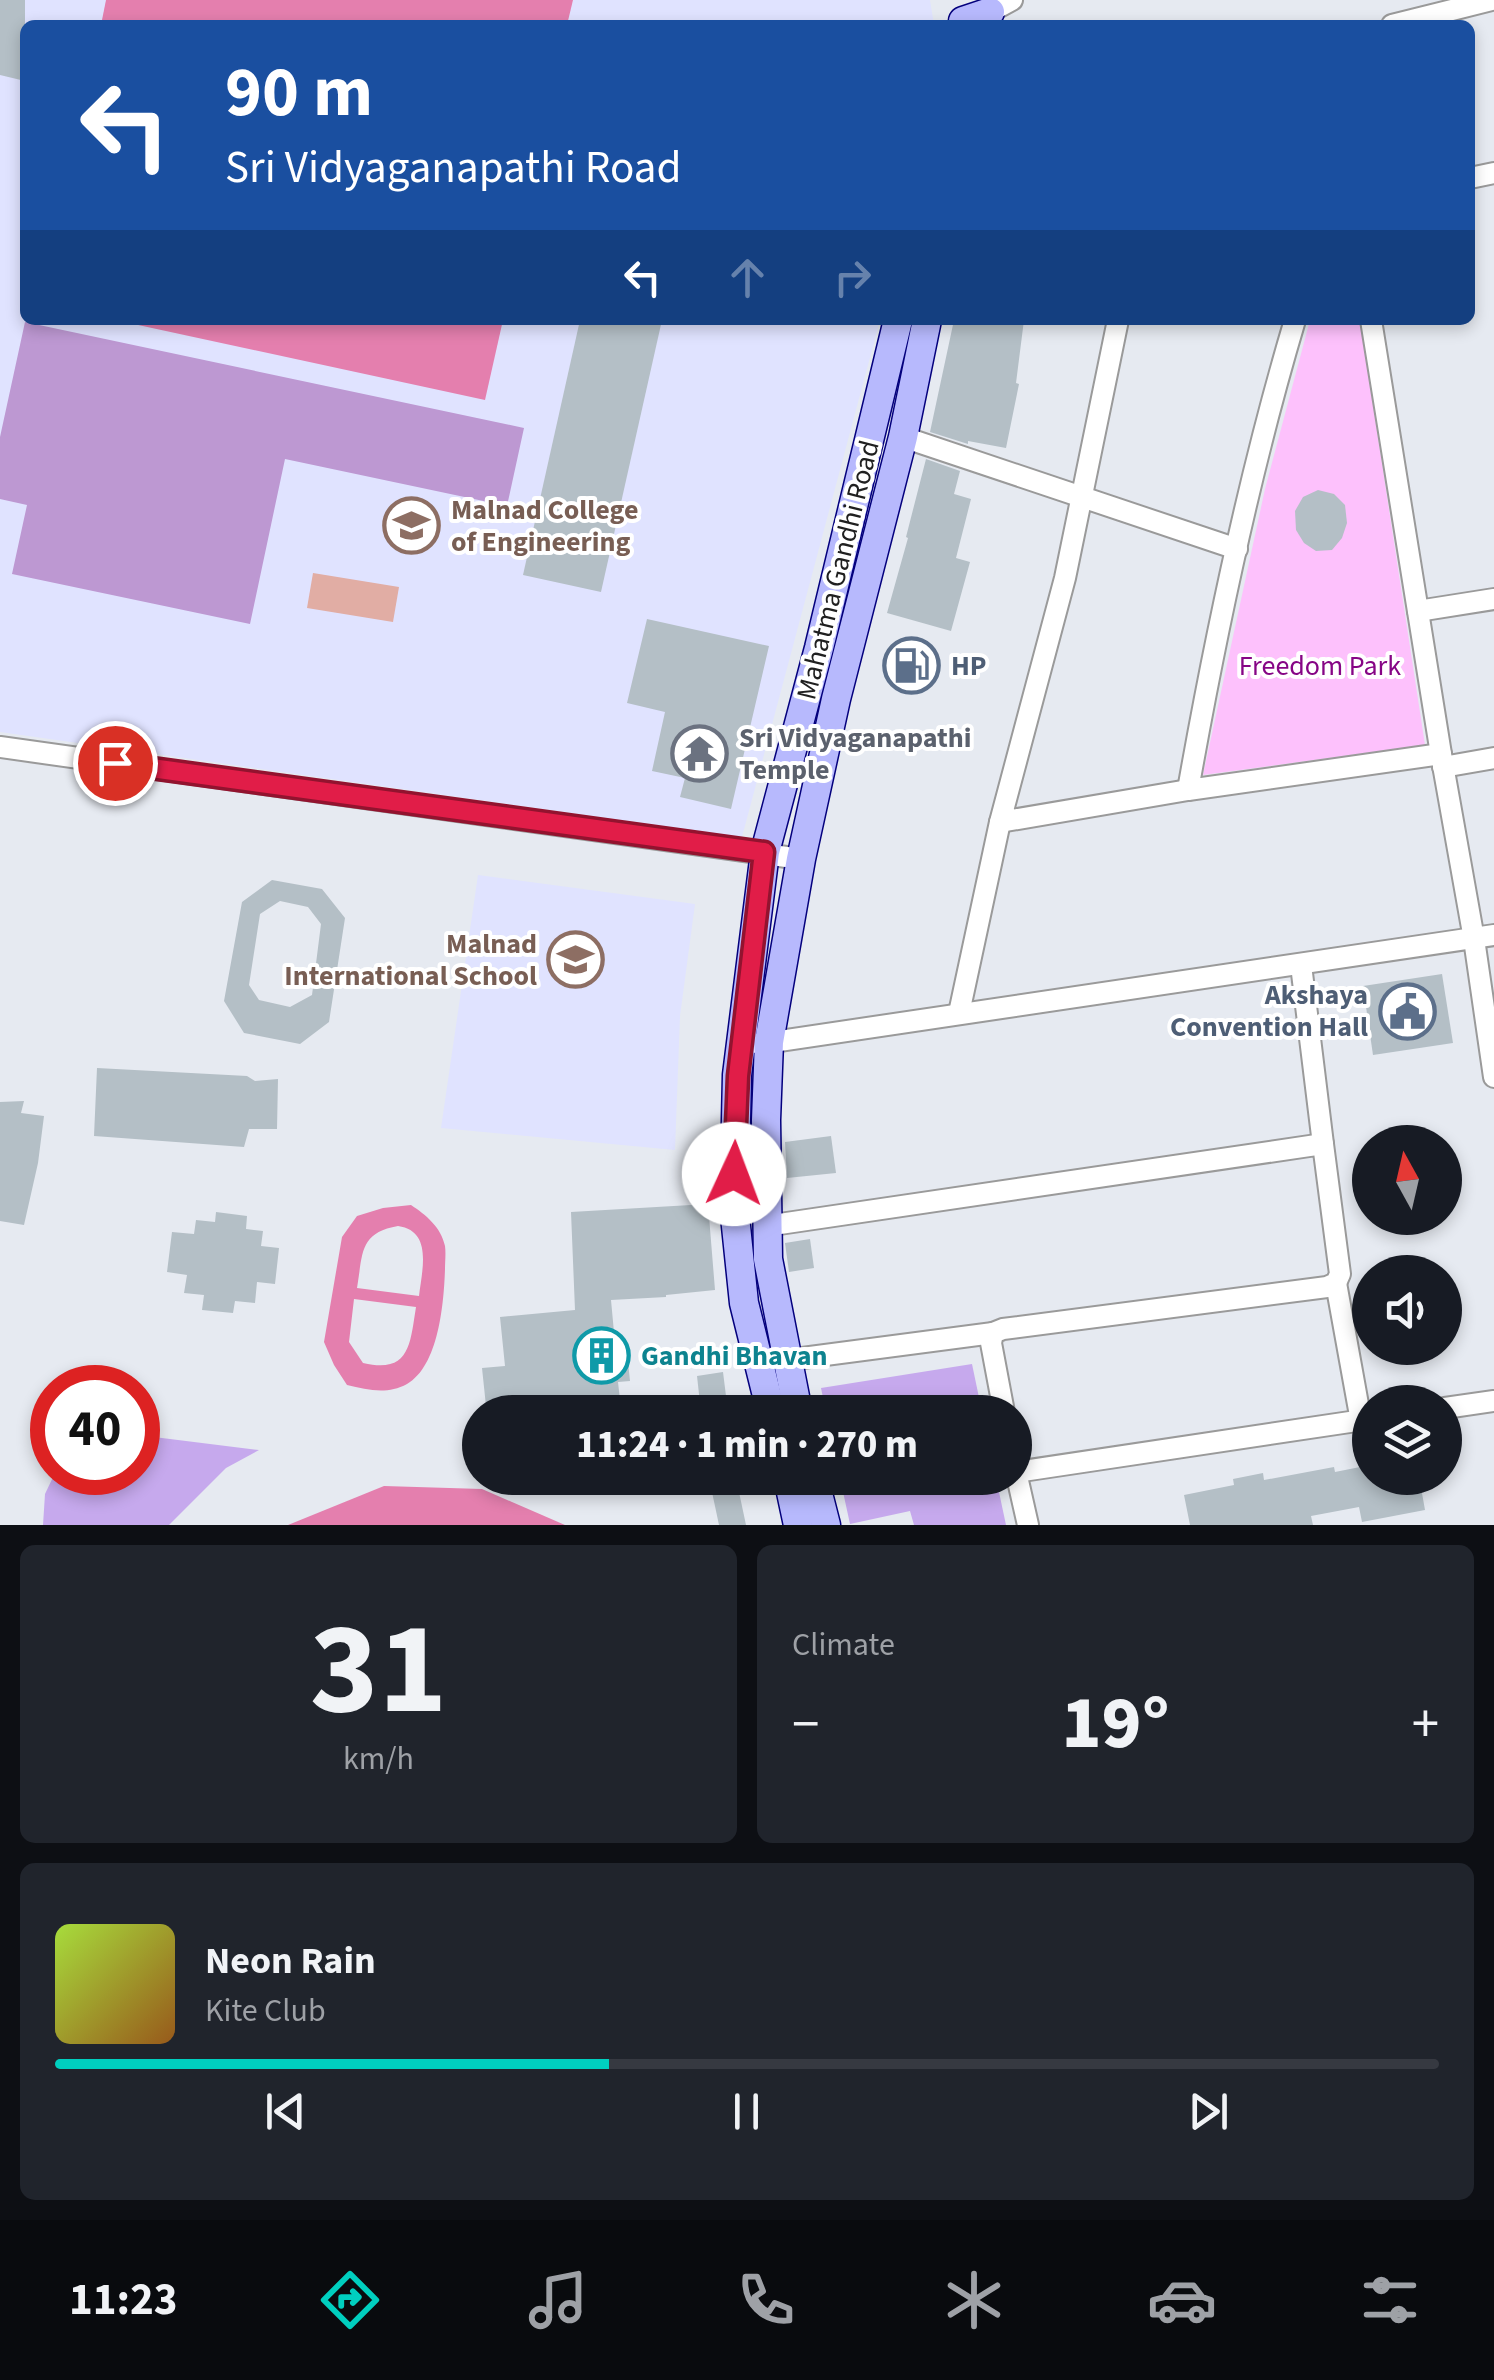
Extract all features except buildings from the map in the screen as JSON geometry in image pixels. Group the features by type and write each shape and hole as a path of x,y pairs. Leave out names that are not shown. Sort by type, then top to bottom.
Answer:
{"street":[{"path":"1412,20 1492,0"},
{"name":"Mahatma Gandhi Road","path":"768,1395 744,1303 734,1207 738,1076 764,852 819,648 897,325"},
{"name":"Mahatma Gandhi Road","path":"794,1395 768,1260 769,1042 801,859 836,699 903,437 925,325"},
{"path":"959,1013 1000,822 1065,578 1117,325"},
{"path":"1188,790 1206,684 1265,421 1294,325"},
{"path":"1372,325 1442,761 1484,937 1494,1077"},
{"path":"903,437 1237,549"},
{"path":"1418,611 1494,599"},
{"path":"0,748 801,859"},
{"path":"1000,822 1188,790 1494,758"},
{"path":"741,1047 1484,937"},
{"path":"1301,965 1340,1274 1336,1282 1358,1385"},
{"path":"766,1226 1323,1144"},
{"path":"787,1360 1336,1282"},
{"path":"993,1333 991,1343 1001,1395"},
{"path":"1462,1406 1494,1401"},
{"path":"1032,1468 1352,1422"},
{"path":"792,1495 798,1525"},
{"path":"818,1495 826,1525"},
{"path":"1021,1495 1028,1525"}],"shaded area":[{"name":"Malnad College of Engineering","path":"0,0 930,0 933,20 20,20 20,325 879,325 742,837 0,732"},
{"path":"106,0 573,0 568,20 102,20"},
{"path":"24,325 524,428 507,506 285,459 250,624 12,574 27,505 0,499 0,437"},
{"path":"138,325 502,325 485,400"},
{"path":"313,573 399,587 393,622 307,608"},
{"name":"Malnad International School","path":"478,875 695,904 680,1016 675,1150 441,1128"},
{"path":"411,1205 432,1222 445,1246 441,1315 433,1348 418,1375 392,1390 347,1385 324,1342 342,1237 357,1216","holes":["398,1226 409,1229 421,1243 419,1296 357,1288 369,1239","354,1299 416,1307 409,1344 399,1360 379,1365 363,1363 349,1342"]},
{"path":"972,1364 978,1395 822,1395 821,1388"},
{"path":"160,1438 259,1450 226,1468 169,1525 43,1525 45,1495 160,1495"},
{"path":"384,1486 462,1488 462,1495 496,1495 565,1525 288,1525"},
{"path":"844,1495 1000,1495 1006,1525 914,1525 910,1511 850,1524"}],"green space":[{"name":"Freedom Park","path":"1309,325 1361,325 1425,745 1203,775 1265,489"}],"place":[{"name":"Malnad College of Engineering","path":"412,526"},
{"name":"HP","path":"912,666"},
{"name":"Sri Vidyaganapathi Temple","path":"700,754"},
{"name":"Malnad International School","path":"576,960"},
{"name":"Akshaya Convention Hall","path":"1407,1011"},
{"name":"Gandhi Bhavan","path":"602,1356"}],"route":[{"path":"115,763 764,852 738,1076 734,1174"}]}
